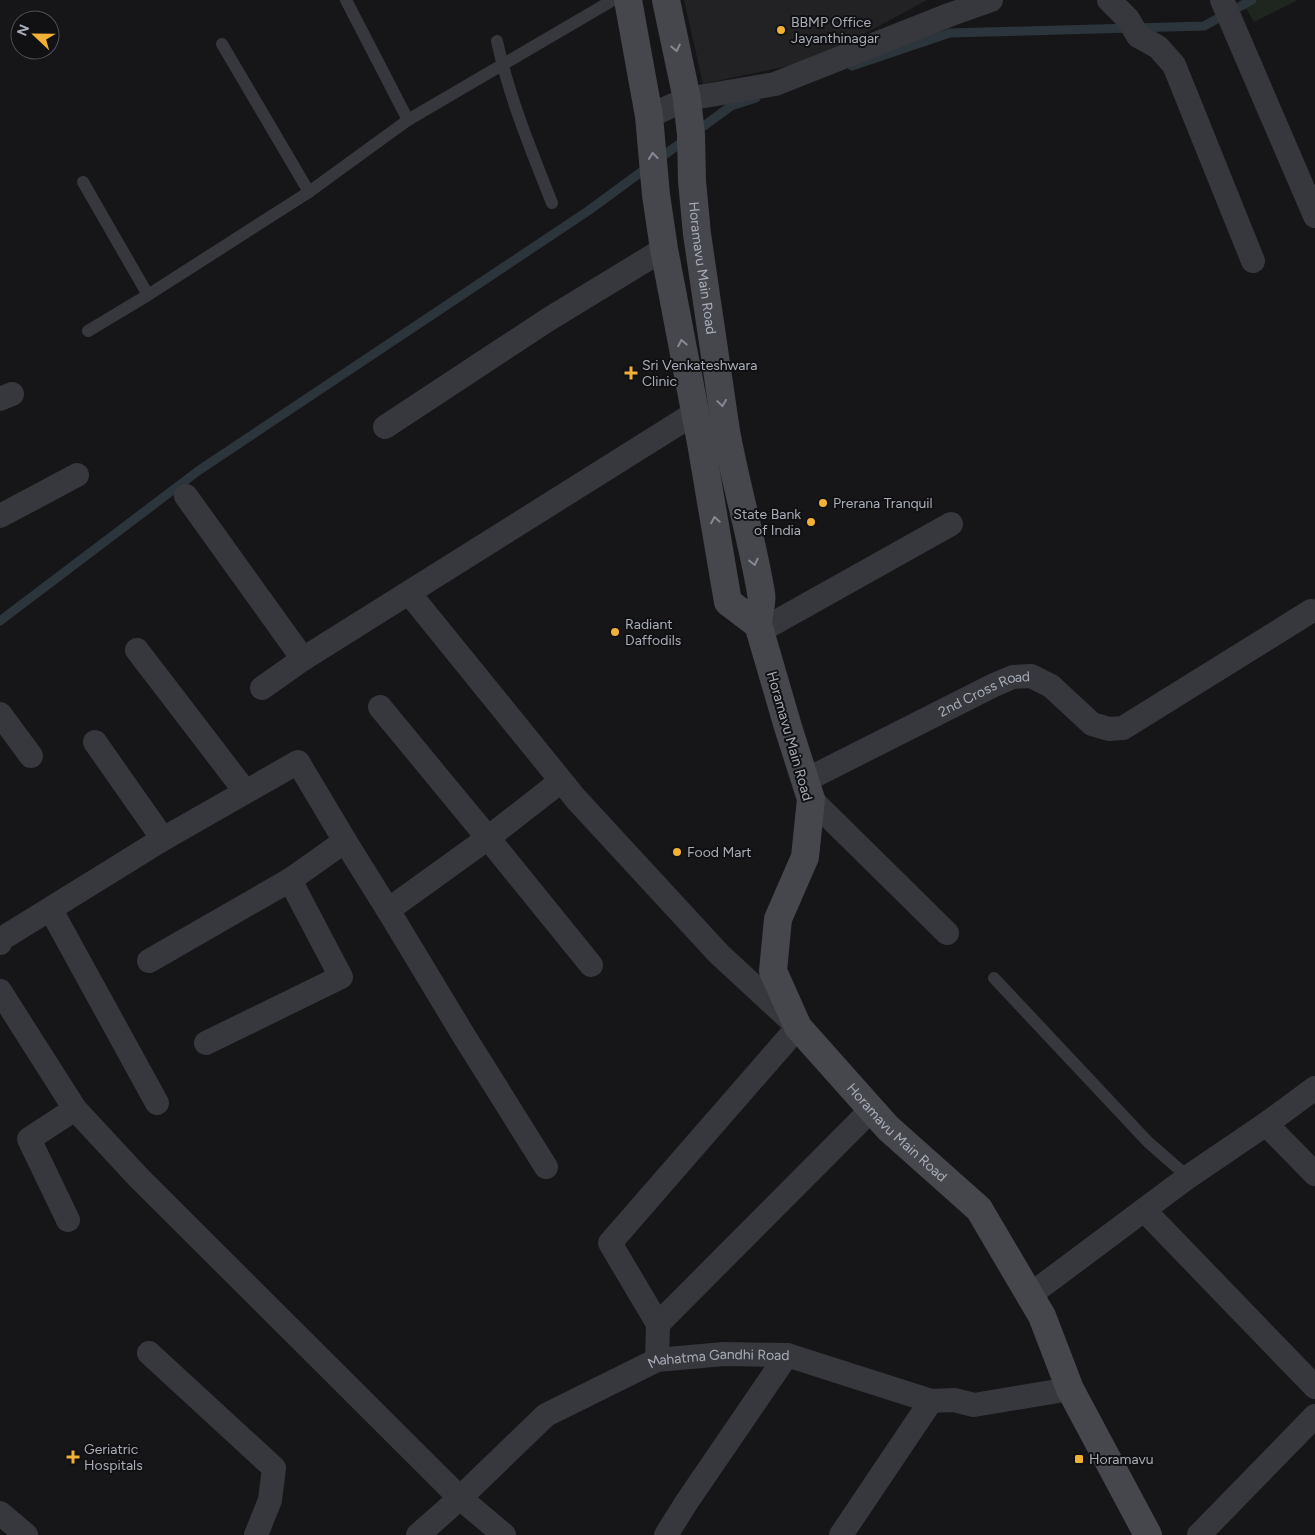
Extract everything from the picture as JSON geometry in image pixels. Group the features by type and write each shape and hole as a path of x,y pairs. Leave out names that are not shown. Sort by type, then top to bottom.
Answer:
{"main road":[{"path":"628,0 649,116 656,195 664,248 728,602 758,628"},
{"name":"Horamavu Main Road","path":"666,0 687,99 697,234 728,441 762,596 758,628 807,790 805,857 778,919 773,970 798,1027 888,1128 979,1209 1042,1316 1070,1389 1148,1535"}],"street":[{"path":"649,116 687,99 775,84 990,0"},
{"path":"1109,0 1133,28 1158,47 1174,65 1253,261"},
{"path":"1222,0 1315,216"},
{"path":"385,427 549,319 664,248"},
{"path":"262,688 303,659 695,413"},
{"path":"0,516 77,475"},
{"path":"186,496 303,659"},
{"path":"758,628 950,524"},
{"path":"409,593 561,781 719,954 798,1027 610,1243 658,1324 658,1360"},
{"name":"2nd Cross Road","path":"807,790 994,685 1013,677 1031,676 1052,686 1092,724 1109,729 1123,728 1311,610"},
{"path":"137,650 245,791"},
{"path":"380,707 591,965"},
{"path":"0,714 31,756"},
{"path":"95,742 163,839"},
{"path":"0,943 3,938 163,839 298,762 344,842 546,1167"},
{"path":"388,910 488,838 561,781"},
{"path":"807,790 947,933"},
{"path":"149,961 290,880 344,842"},
{"path":"206,1043 342,977 290,880"},
{"path":"51,910 157,1104"},
{"path":"0,991 75,1108 146,1185 460,1498 504,1535"},
{"path":"1030,1295 1188,1177 1315,1088"},
{"path":"68,1220 29,1139 75,1108"},
{"path":"658,1324 871,1110"},
{"path":"1266,1124 1315,1174"},
{"path":"1144,1210 1315,1387"},
{"path":"149,1353 274,1468 270,1500 256,1535"},
{"name":"Mahatma Gandhi Road","path":"418,1535 460,1498 546,1415 658,1360 724,1354 787,1354 931,1401 954,1400 974,1405 1070,1389"},
{"path":"666,1535 787,1354"},
{"path":"842,1535 931,1401"},
{"path":"1199,1535 1315,1416"},
{"path":"0,1513 26,1535"}],"lane":[{"path":"346,0 408,120"},
{"path":"88,331 309,192 408,120 613,0"},
{"path":"497,41 502,64 525,133 552,203"},
{"path":"222,44 309,192"},
{"path":"83,182 148,295"},
{"path":"994,978 1148,1142 1188,1177"}],"shaded area":[{"name":"BBMP Office Jayanthinagar","path":"684,0 927,0 816,60 703,84"},
{"path":"1241,0 1298,0 1254,22"}],"waterway":[{"path":"852,66 950,33 1204,26 1252,0"},
{"path":"0,621 198,471 588,211 731,106 756,98"}],"place":[{"name":"BBMP Office Jayanthinagar","path":"781,30"},
{"name":"Sri Venkateshwara Clinic","path":"631,373"},
{"name":"Prerana Tranquil","path":"823,503"},
{"name":"State Bank of India","path":"811,522"},
{"name":"Radiant Daffodils","path":"615,632"},
{"name":"Food Mart","path":"677,852"},
{"name":"Geriatric Hospitals","path":"73,1457"},
{"name":"Horamavu","path":"1079,1459"}]}
